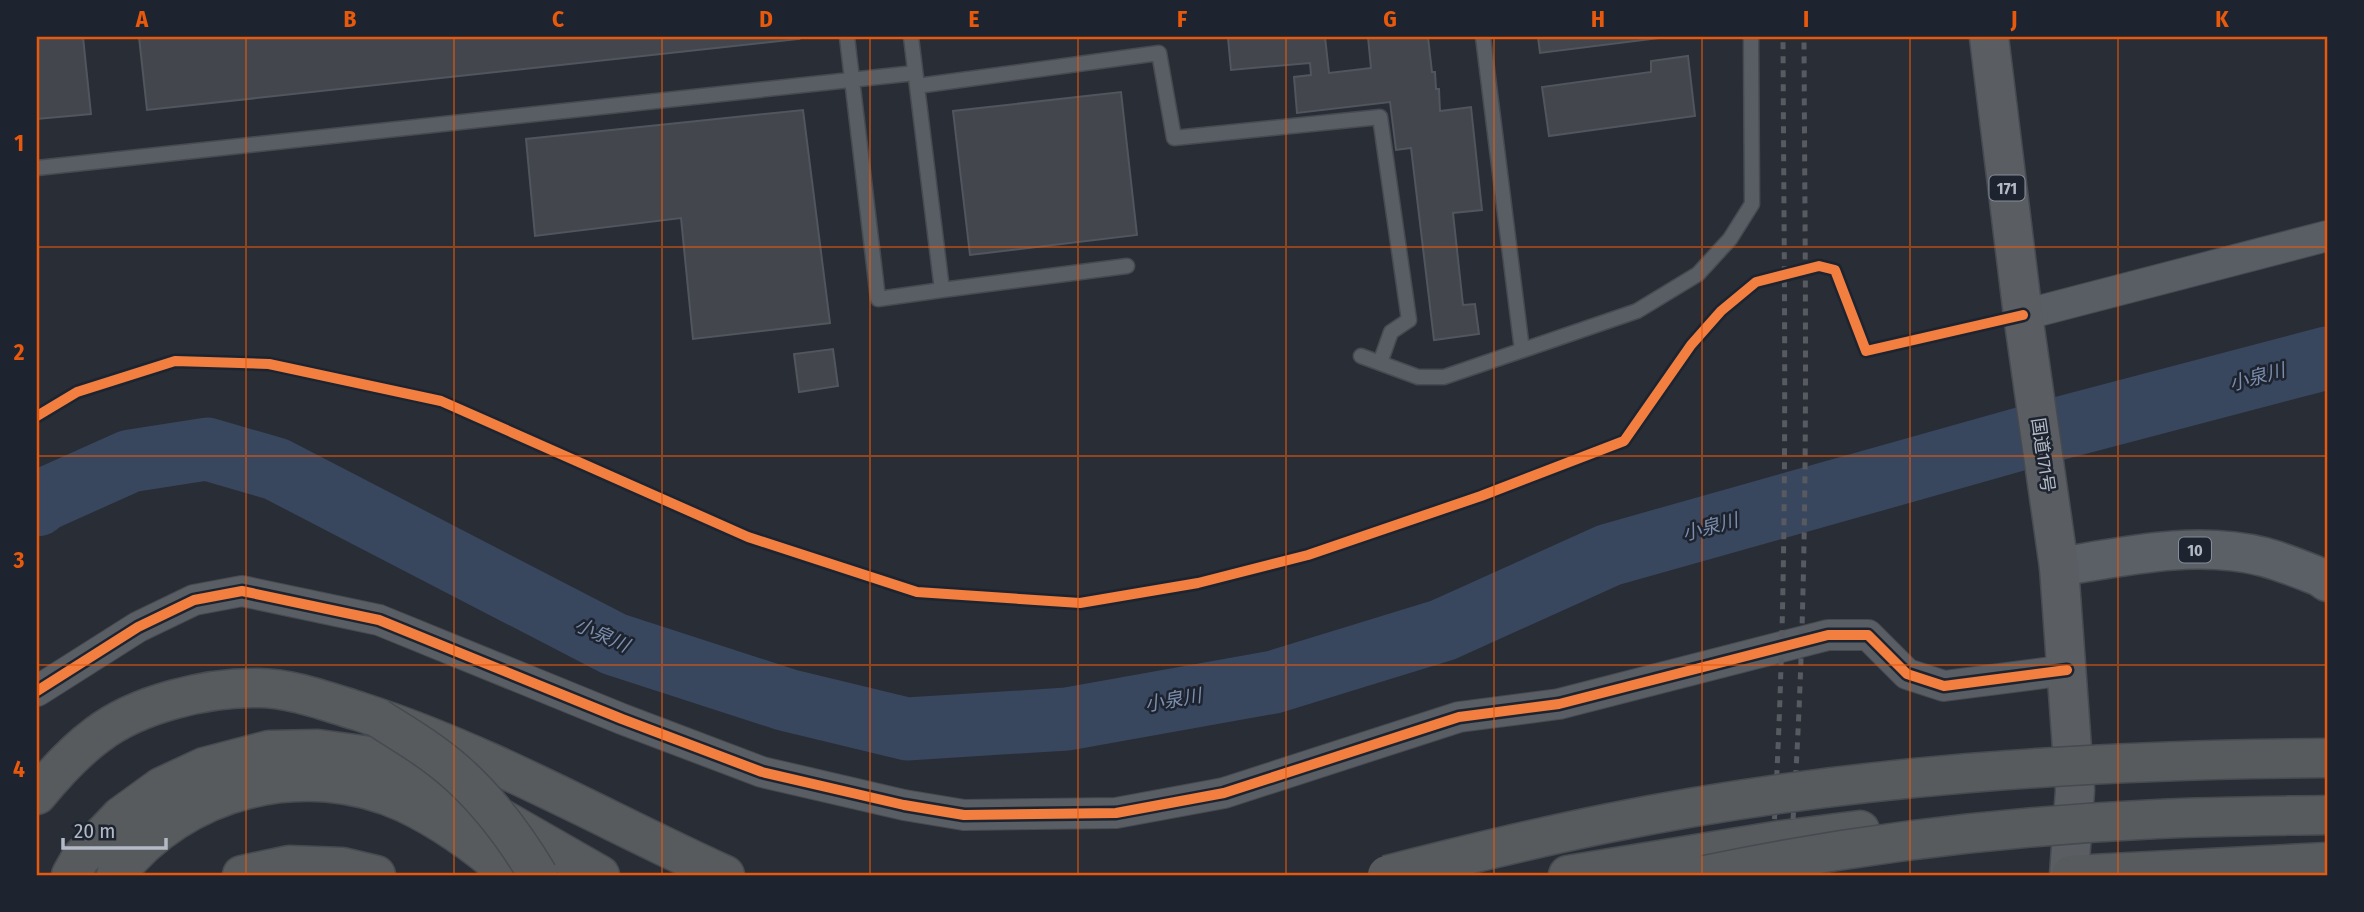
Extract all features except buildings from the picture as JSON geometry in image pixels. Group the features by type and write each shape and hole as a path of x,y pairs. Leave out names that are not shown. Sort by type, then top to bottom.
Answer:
{"highway":[{"name":"国道171号","path":"1989,37 2025,326 2059,567 2075,790 2070,875"},
{"path":"37,795 56,772 98,734 149,706 230,690 258,688 287,691 379,718 435,738 725,875"},
{"path":"379,718 457,773 490,806 522,848 538,875"},
{"path":"71,875 80,859 121,816 160,787 204,767 269,750 318,749 378,757 436,780 600,875"},
{"path":"1387,875 1611,822 1747,799 1872,783 2096,764 2206,759 2327,758"},
{"path":"116,875 131,856 160,829 194,809 229,794 271,785 310,782 355,786 404,803 441,823 511,875"},
{"path":"2143,804 2202,803 2253,808 2303,825 2327,840"},
{"path":"1705,875 1893,843 2043,828 2157,819 2327,815"},
{"path":"1568,875 1781,840 1978,816"},
{"path":"441,823 490,875"},
{"path":"2070,875 2327,862"},
{"path":"242,875 289,865 342,867 376,875"}],"main road":[{"name":"10","path":"2059,567 2161,550 2212,550 2263,557 2320,577 2327,582"}],"street":[{"path":"2025,326 2327,236"},
{"path":"37,691 138,627 194,600 242,591 379,620 622,719 762,772 904,805 964,815 1116,813 1224,793 1459,717 1559,704 1828,635 1868,635 1906,674 1944,686 2067,670"}],"lane":[{"path":"848,37 878,299 1127,266"},
{"path":"911,37 942,290"},
{"path":"1483,37 1522,350"},
{"path":"1361,356 1418,377 1444,377 1637,310 1698,274 1730,239 1752,204 1751,37"},
{"path":"37,168 851,80 916,79 1159,54 1174,138 1380,117 1409,320 1391,332 1380,363"}],"waterway":[{"name":"小泉川","path":"37,505 130,461 207,449 276,469 614,644 787,700 907,729 1067,719 1274,682 1443,630 1609,555 2038,434 2327,358"}],"railway":[{"path":"1771,875 1783,561 1783,37"},
{"path":"1789,875 1804,561 1804,37"}],"cycle path":[{"path":"37,416 77,392 175,361 269,364 441,401 748,537 917,592 1080,603 1198,583 1308,555 1481,496 1624,441 1691,345 1721,311 1756,282 1819,266 1835,270 1866,351 2023,315"},
{"path":"37,691 138,627 194,600 242,591 379,620 622,719 762,772 904,805 964,815 1116,813 1224,793 1459,717 1559,704 1828,635 1868,635 1907,674 1944,686 2067,670"}]}
